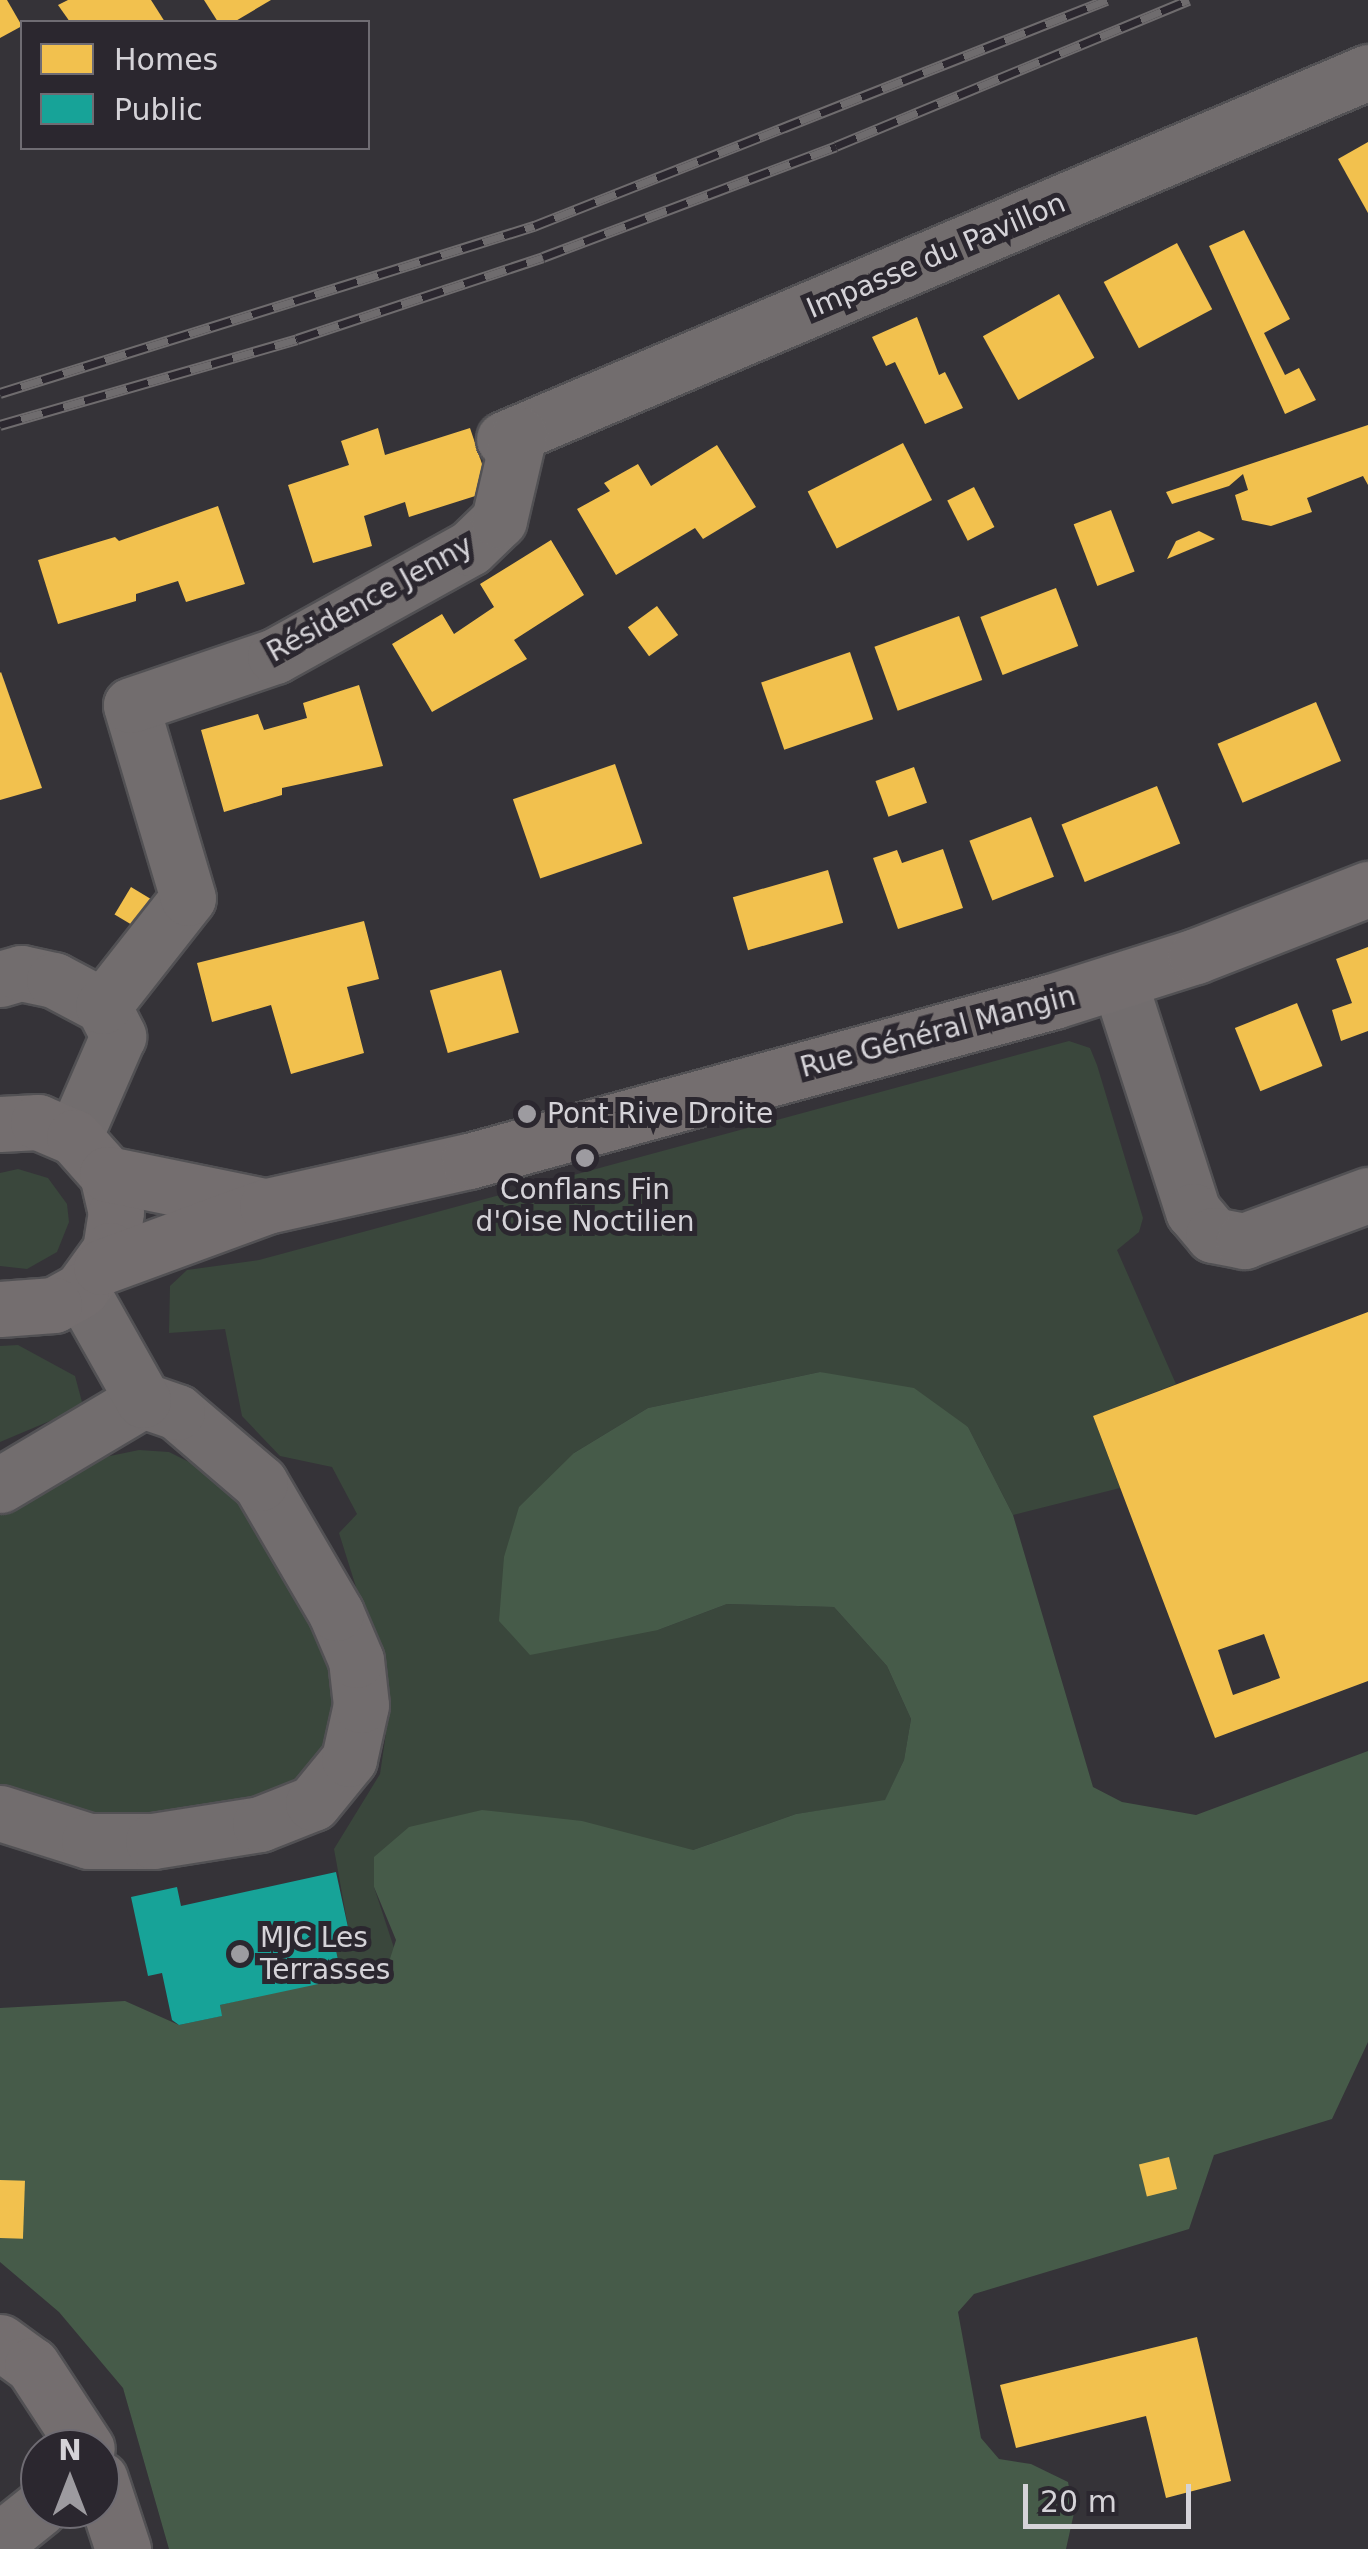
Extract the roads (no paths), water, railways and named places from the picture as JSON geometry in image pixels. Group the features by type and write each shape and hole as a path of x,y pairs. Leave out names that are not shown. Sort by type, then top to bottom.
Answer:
{"main road":[{"name":"Rue Général Mangin","path":"8,1313 267,1206 470,1161 1119,981 1368,889"},
{"name":"Rue Général Mangin","path":"5,1115 38,1122 90,1155 267,1206"},
{"path":"90,1155 116,1231 91,1279"},
{"path":"0,2342 32,2365 72,2429"}],"street":[{"name":"Impasse du Pavillon","path":"511,436 1368,72"},
{"name":"Résidence Jenny","path":"103,1006 188,898 131,705 276,656 470,548 499,520 511,436"},
{"path":"0,980 21,973 54,980 103,1006 118,1036 90,1155"},
{"path":"1119,981 1193,1211 1213,1235 1244,1241 1368,1196"},
{"path":"0,1813 89,1841 171,1838 260,1824 313,1803 348,1759 362,1705 356,1660 300,1550 260,1483 176,1412 143,1400 91,1279"},
{"path":"0,1485 143,1400"},
{"path":"20,2524 0,2540 20,2549"}],"railway":[{"path":"0,393 534,226 1107,0"},
{"path":"0,425 297,339 543,257 836,146 1189,0"}],"place":[{"name":"Pont Rive Droite","path":"527,1114"},
{"name":"Conflans Fin d'Oise Noctilien","path":"585,1158"},
{"name":"MJC Les Terrasses","path":"240,1954"}]}
